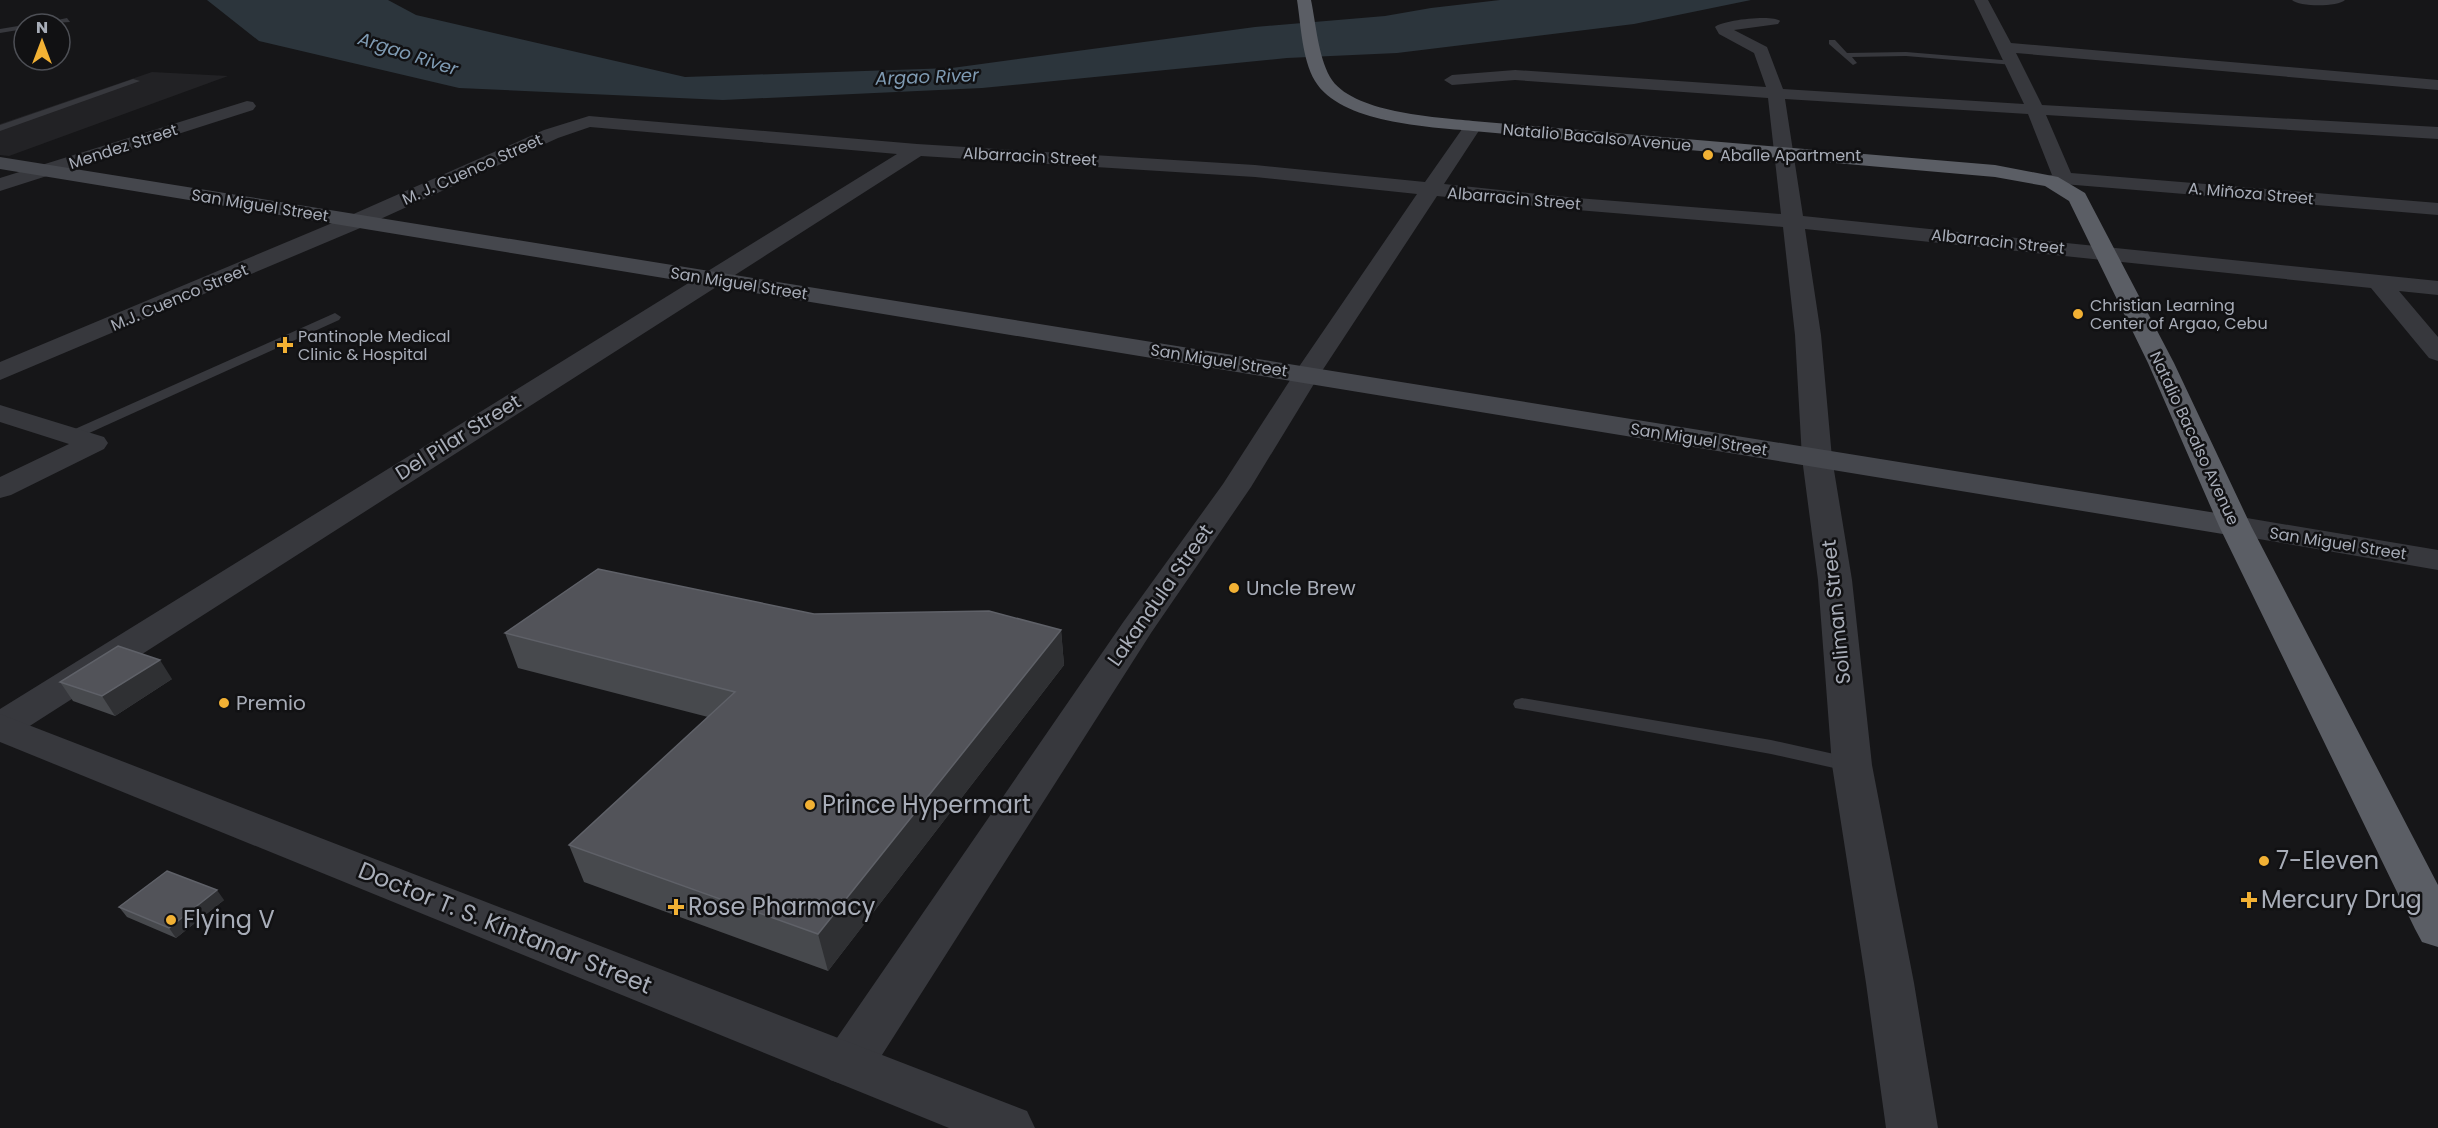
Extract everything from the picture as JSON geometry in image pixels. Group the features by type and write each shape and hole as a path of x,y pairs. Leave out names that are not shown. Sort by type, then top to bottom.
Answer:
{"highway":[{"name":"Natalio Bacalso Avenue","path":"1304,0 1323,80 1333,92 1349,102 1372,110 1404,117 1473,126 1995,171 2057,180 2078,197 2161,363 2235,526 2438,929"}],"main road":[{"name":"San Miguel Street","path":"0,162 2235,526"}],"street":[{"path":"1981,0 2036,110 2057,180"},
{"path":"2299,0 2338,0"},
{"name":"Soliman Street","path":"1773,21 1722,27 1724,32 1761,50 1776,93 1808,335 1817,458 1835,580 1852,765 1890,982 1912,1128"},
{"path":"2005,47 2438,85"},
{"path":"1452,80 1515,75 2036,110 2438,133"},
{"path":"2367,78 2408,101"},
{"name":"Mendez Street","path":"0,185 247,106"},
{"name":"Albarracin Street","path":"589,121 917,150 1255,171 1430,190 1792,221 2438,288"},
{"name":"M. J. Cuenco Street","path":"357,221 551,134 589,121"},
{"name":"Lakandula Street","path":"848,1064 1136,629 1236,487 1307,374 1473,126"},
{"name":"Del Pilar Street","path":"0,727 917,150"},
{"name":"A. Miñoza Street","path":"2057,180 2438,208"},
{"name":"M.J. Cuenco Street","path":"0,372 357,221"},
{"path":"2378,282 2438,352"},
{"path":"0,413 94,443 0,489"},
{"name":"San Miguel Street","path":"2235,526 2438,560"},
{"name":"Doctor T. S. Kintanar Street","path":"0,727 1009,1128"}],"lane":[{"path":"1832,42 1854,63"},
{"path":"1846,56 1906,54 2014,63"},
{"path":"0,128 136,81"},
{"path":"71,436 335,317"},
{"path":"1522,704 1771,747 1852,765"}],"shaded area":[{"path":"152,72 228,76 9,156 0,155 0,124"}],"water":[{"name":"Argao River","path":"207,0 388,0 416,15 685,77 952,68 1255,27 1385,16 1500,0 1751,0 1634,24 1397,53 1287,58 982,88 723,100 459,88 259,41"}],"building":[{"name":"Prince Hypermart","path":"598,569 814,614 989,611 1061,630 818,934 569,845 735,692 505,633"},
{"path":"118,646 160,660 102,696 60,682"},
{"path":"167,871 217,890 169,928 119,907"}],"place":[{"name":"Aballe Apartment","path":"1708,155"},
{"name":"Christian Learning Center of Argao, Cebu","path":"2078,314"},
{"name":"Pantinople Medical Clinic & Hospital","path":"285,345"},
{"name":"Uncle Brew","path":"1234,588"},
{"name":"Premio","path":"224,703"},
{"name":"Prince Hypermart","path":"810,805"},
{"name":"7-Eleven","path":"2264,861"},
{"name":"Mercury Drug","path":"2249,900"},
{"name":"Rose Pharmacy","path":"676,907"},
{"name":"Flying V","path":"171,920"}]}
